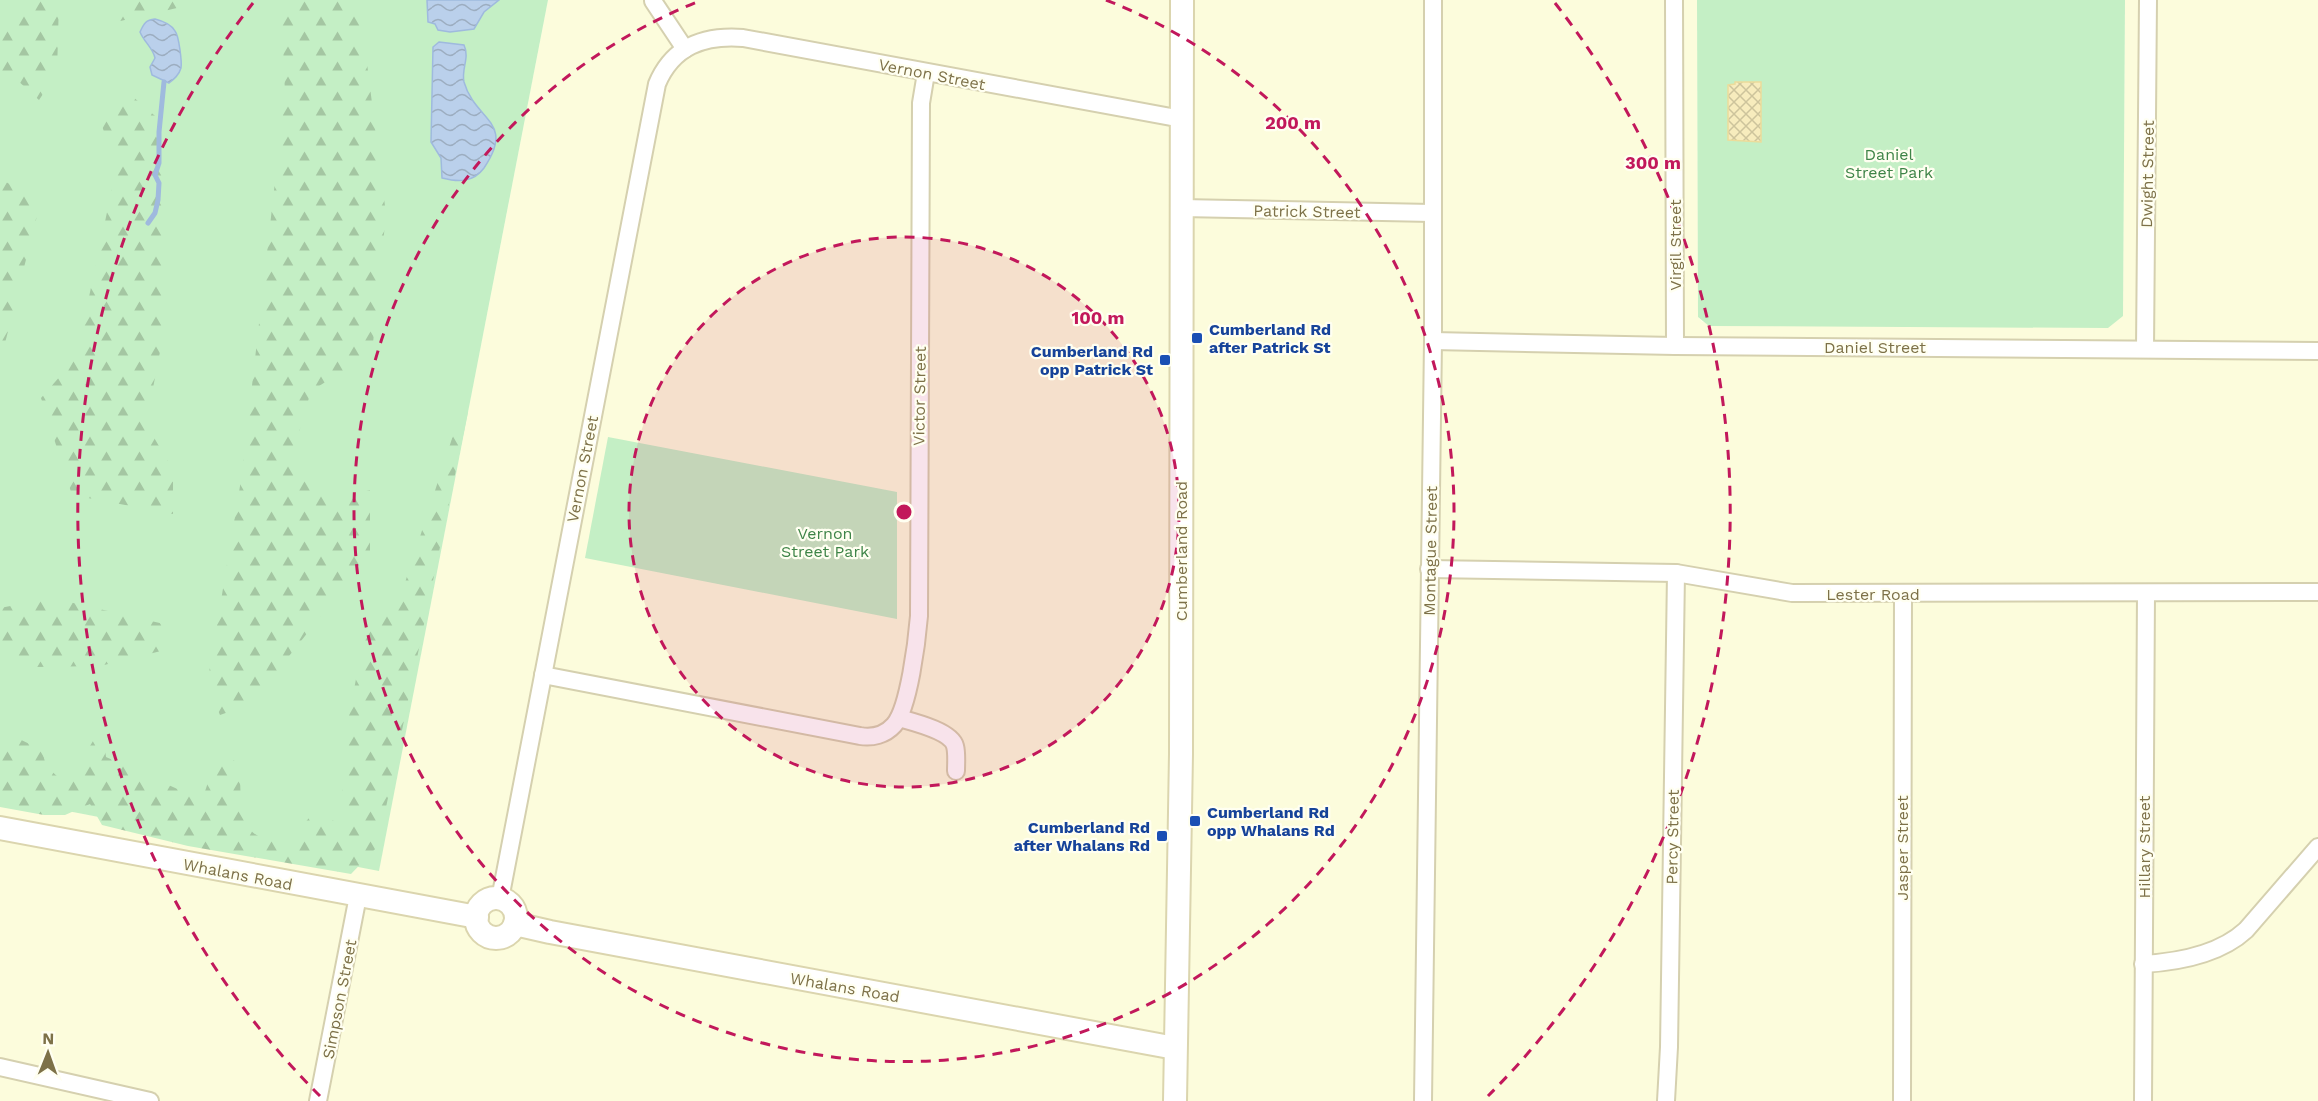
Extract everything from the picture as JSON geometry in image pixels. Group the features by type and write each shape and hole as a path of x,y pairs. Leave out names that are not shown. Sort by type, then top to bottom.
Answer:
{"street":[{"name":"Cumberland Road","path":"1175,1101 1181,742 1182,0"},
{"name":"Montague Street","path":"1423,1101 1433,341 1432,0"},
{"name":"Virgil Street","path":"1674,0 1675,346"},
{"name":"Dwight Street","path":"2145,349 2148,0"},
{"path":"653,1 685,49"},
{"name":"Vernon Street","path":"500,899 657,84 668,65 685,49 713,38 743,38 1182,119"},
{"name":"Victor Street","path":"899,718 906,698 918,616 921,103 926,73"},
{"name":"Patrick Street","path":"1181,208 1432,213"},
{"name":"Daniel Street","path":"1433,341 1675,346 2318,351"},
{"name":"Lester Road","path":"1429,569 1676,573 1787,593 2318,592"},
{"name":"Percy Street","path":"1666,1101 1669,1047 1676,573"},
{"name":"Hillary Street","path":"2143,1101 2146,593"},
{"name":"Jasper Street","path":"1902,1101 1903,594"},
{"path":"543,675 860,736 883,734 895,725 899,718 927,727 951,739 956,748 956,771"},
{"name":"Whalans Road","path":"0,828 358,897 477,917"},
{"path":"2143,964 2180,961 2236,938 2246,930 2318,847"},
{"name":"Simpson Street","path":"318,1101 337,1014 358,897"},
{"path":"500,899 509,903 516,917 515,924 508,934 495,938 483,933 477,917 479,908 485,902 500,899"},
{"name":"Whalans Road","path":"515,924 1175,1048"},
{"path":"0,1067 150,1101"}],"shaded area":[{"path":"548,0 1697,0 1698,317 1702,322 2123,316 2125,0 2318,0 2318,1101 0,1101 0,798 379,870"}],"green space":[{"path":"0,0 548,0 379,871 0,798"},
{"path":"12,0 59,0 57,73 39,100 16,79 0,76 0,22 14,15"},
{"path":"115,0 190,0 190,5 116,22"},
{"path":"281,0 359,0 386,214 372,353 311,391 292,456 300,477 331,501 370,490 370,554 251,704 220,715 207,685 242,474 285,93"},
{"name":"Daniel Street Park","path":"1697,0 2125,0 2123,316 2108,328 1709,326 1698,317"},
{"path":"124,89 162,122 166,321 146,424 173,470 173,514 72,495 41,398 76,358 116,170 99,116"},
{"path":"0,179 41,200 0,363"},
{"path":"468,412 378,846 351,874 188,846 102,825 90,804 65,815 44,815 0,807 0,743 13,736 42,750 46,766 59,778 85,772 87,751 96,736 104,742 106,757 202,800 213,768 225,754 240,765 242,810 250,829 258,836 268,839 292,838 314,812 345,826 342,798 348,721 364,637 400,598 460,414"},
{"name":"Vernon Street Park","path":"608,437 897,492 897,619 585,558"},
{"path":"52,598 164,624 161,651 100,666 35,667 1,654 0,608"}],"water":[{"path":"427,0 499,0 484,12 474,29 450,32 438,30 435,24 428,22"},
{"path":"155,19 171,26 179,43 181,68 178,75 169,83 152,75 150,67 155,58 140,32 146,22"},
{"path":"439,42 464,45 466,54 464,82 469,95 495,130 496,140 493,152 480,173 470,179 442,178 441,158 431,142 433,47"}],"building":[{"path":"1735,82 1761,82 1761,142 1728,140 1728,85 1735,84"}],"waterway":[{"path":"148,223 155,213 158,200 159,183 155,175 159,163 159,132 164,82"}],"place":[{"name":"Cumberland Rd after Patrick St","path":"1197,338"},
{"name":"Cumberland Rd opp Patrick St","path":"1165,360"},
{"name":"Cumberland Rd opp Whalans Rd","path":"1195,821"},
{"name":"Cumberland Rd after Whalans Rd","path":"1162,836"}]}
